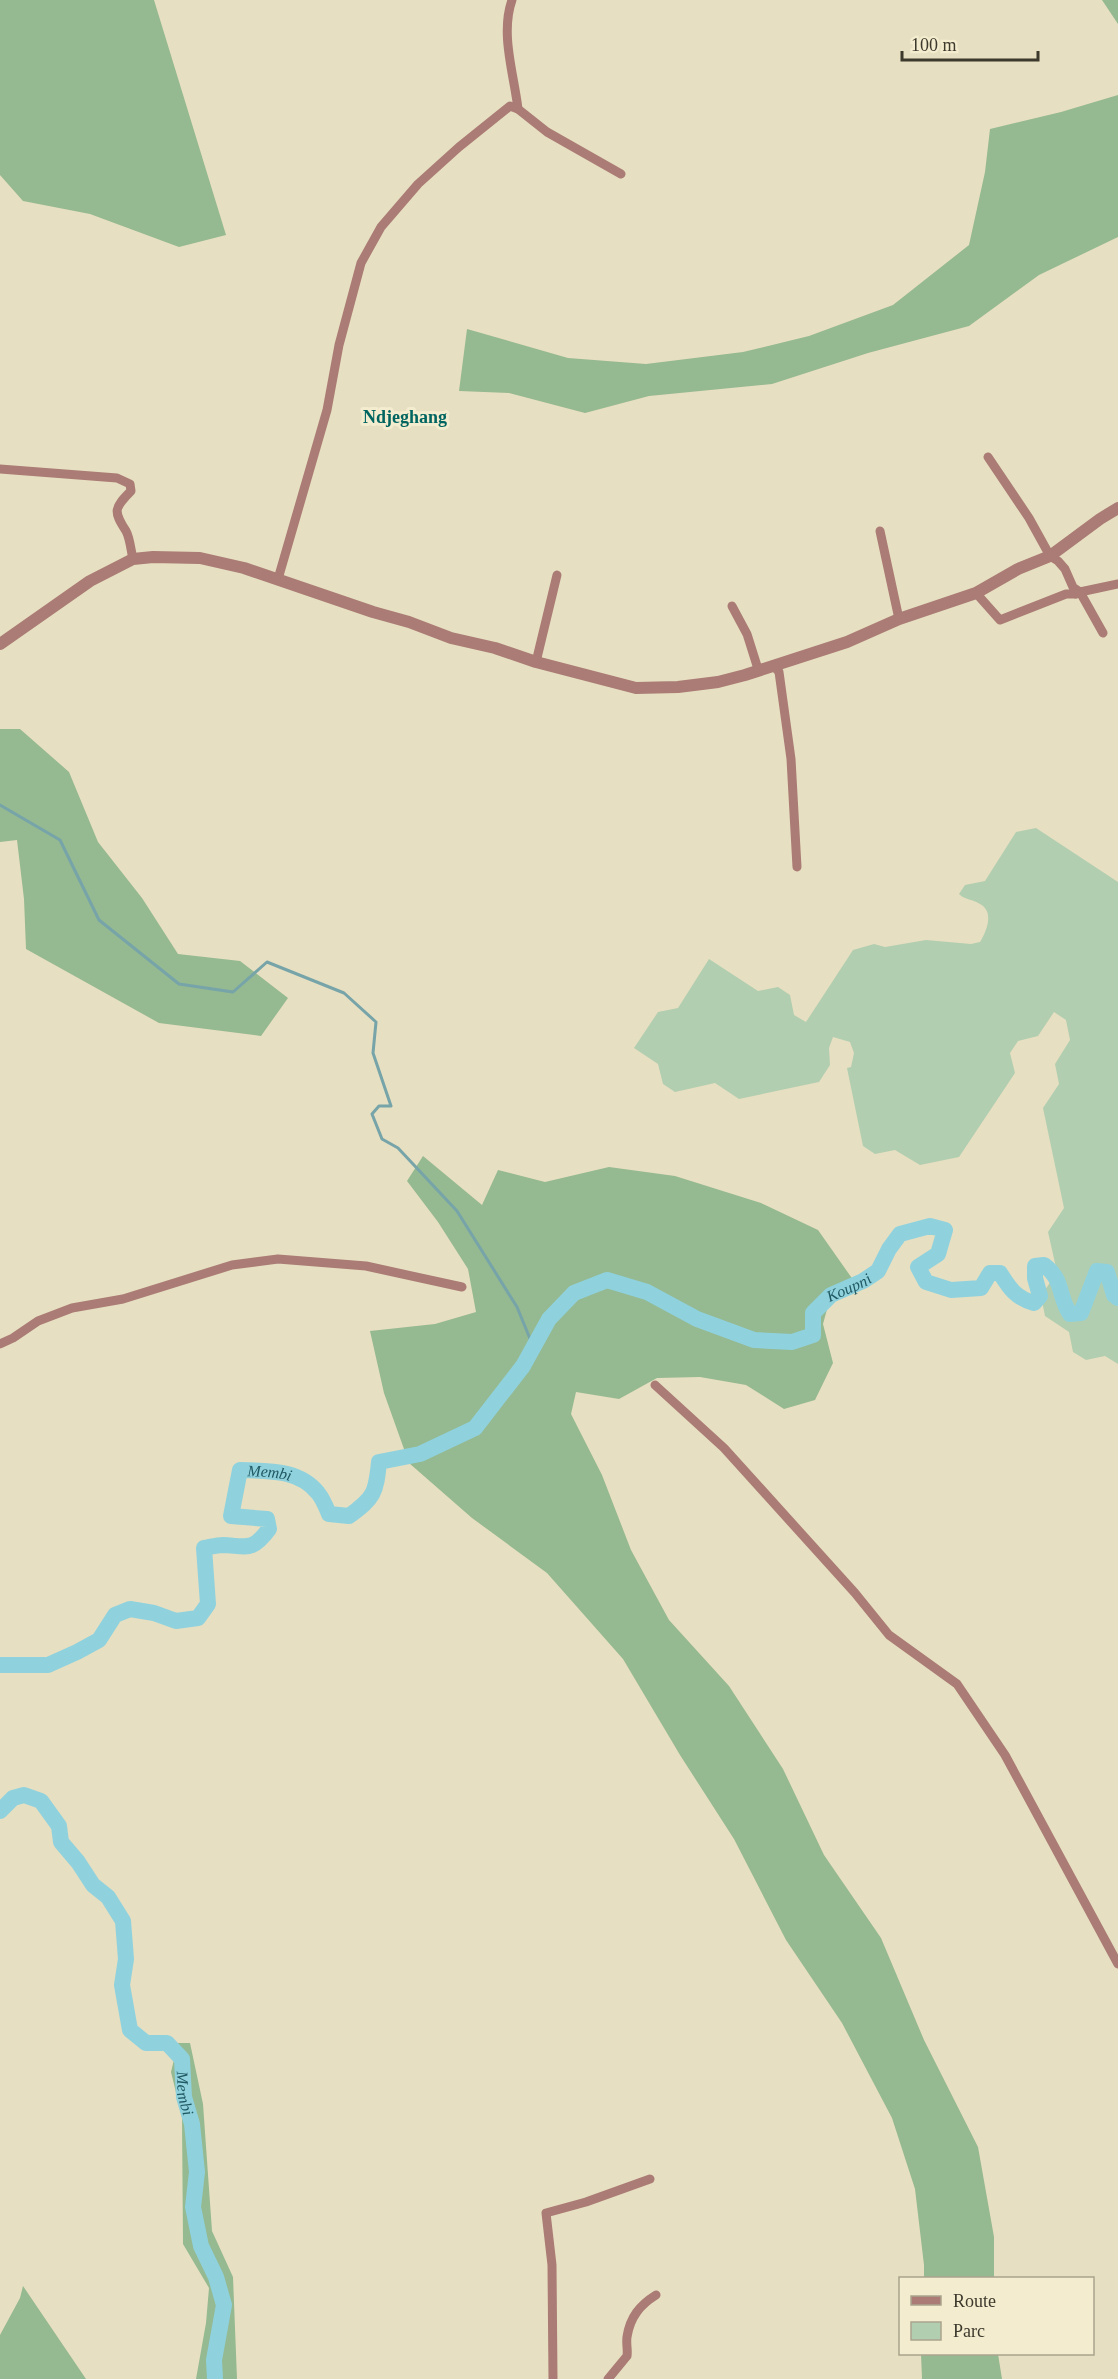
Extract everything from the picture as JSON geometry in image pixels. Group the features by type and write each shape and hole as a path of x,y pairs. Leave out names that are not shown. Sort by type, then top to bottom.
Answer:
{"street":[{"path":"512,0 508,12 507,36 518,109"},
{"path":"278,579 327,410 339,345 347,322 354,286 365,256 381,227 401,207 418,184 510,106 518,109 547,132 621,174"},
{"path":"987,457 1029,518 1050,556 1065,569 1103,633"},
{"path":"0,469 117,478 130,484 131,491 118,504 117,511 118,520 126,532 133,559"},
{"path":"0,644 90,581 133,559 200,558 244,568 451,638 495,648 536,662 636,688 678,687 718,682 846,642 899,619 976,593 1018,569 1050,556 1118,508"},
{"path":"880,531 899,619"},
{"path":"536,662 557,575"},
{"path":"976,593 1000,620 1066,594 1118,584"},
{"path":"732,606 747,634 758,669"},
{"path":"773,665 779,672 791,759 797,867"},
{"path":"0,1344 38,1321 72,1308 123,1299 232,1265 266,1260 366,1266 462,1287"},
{"path":"655,1385 724,1448 855,1593 889,1635 957,1684 1005,1755 1118,1964"},
{"path":"553,2379 552,2265 546,2213 586,2202 650,2179"},
{"path":"608,2379 627,2356 626,2337 635,2311 656,2295"}],"green space":[{"path":"0,0 154,0 226,235 179,247 90,214 23,201 0,175"},
{"path":"1102,0 1118,0 1118,24"},
{"path":"1118,95 1118,237 1039,275 969,326 868,353 772,384 649,396 585,413 509,393 459,391 467,329 568,358 646,364 743,352 809,336 893,305 969,245 985,172 990,129"},
{"path":"0,729 20,729 69,772 98,842 142,898 178,954 240,961 288,998 261,1036 159,1023 26,949 24,899 17,840 0,842"},
{"path":"1036,828 1118,882 1118,1364 1105,1356 1086,1360 1073,1352 1069,1332 1045,1316 1041,1296 1057,1272 1048,1232 1064,1208 1043,1108 1059,1084 1055,1064 1070,1040 1066,1020 1054,1012 1038,1036 1018,1041 1010,1053 1015,1073 959,1157 920,1165 895,1150 875,1154 863,1146 847,1068 851,1067 854,1053 850,1042 833,1037 829,1048 830,1065 819,1082 739,1099 715,1083 675,1092 663,1084 658,1064 634,1048 658,1012 678,1008 709,959 758,991 778,987 790,995 794,1015 806,1022 853,950 874,944 885,947 926,940 971,944 980,942 987,928 987,912 980,904 959,894 965,885 985,881 1016,832"},
{"path":"423,1156 482,1205 498,1170 545,1182 609,1167 675,1176 761,1203 818,1230 856,1284 832,1291 823,1324 833,1363 815,1400 784,1409 746,1385 700,1377 657,1378 619,1399 576,1392 571,1414 602,1475 631,1550 669,1620 729,1686 783,1769 824,1855 881,1938 924,2040 978,2147 994,2237 994,2277 924,2277 915,2189 892,2118 842,2023 786,1940 734,1839 680,1755 623,1659 547,1573 472,1518 409,1463 384,1393 370,1331 435,1324 476,1312 468,1269 438,1222 407,1181"},
{"path":"178,2043 190,2043 203,2104 212,2231 233,2277 237,2379 196,2379 206,2323 209,2288 183,2244 182,2117 171,2072"},
{"path":"23,2286 86,2379 0,2379 0,2335 20,2298"},
{"path":"921,2355 998,2355 1002,2379 922,2379"}],"waterway":[{"path":"0,805 60,840 99,920 179,984 233,992 267,962 344,993 376,1022 373,1053 391,1106 379,1106 372,1114 382,1139 398,1148 457,1211 517,1307 533,1346"},
{"name":"Koupni","path":"0,1665 48,1665 99,1640 115,1615 130,1609 154,1613 176,1621 198,1618 208,1604 204,1548 221,1545 249,1546 258,1541 269,1529 267,1519 231,1516 240,1470 282,1473 302,1479 318,1493 329,1514 349,1516 372,1494 377,1481 379,1462 420,1454 475,1428 523,1366 549,1319 574,1293 607,1280 647,1292 697,1319 754,1340 792,1342 813,1335 813,1313 831,1295 863,1281 878,1271 900,1234 930,1226 945,1230 938,1254 918,1267 926,1282 951,1290 981,1288 990,1273 1000,1273 1014,1292 1034,1303 1040,1296 1035,1278 1035,1266 1044,1265 1055,1276 1070,1314 1081,1313 1097,1271 1107,1272 1114,1295 1118,1298"},
{"name":"Membi","path":"0,1811 13,1798 24,1795 41,1801 59,1826 61,1842 93,1885 108,1897 123,1921 126,1959 122,1985 130,2030 146,2043 167,2043 182,2059 184,2097 192,2124 197,2172 193,2207 201,2246 216,2277 224,2305 214,2360 215,2379"}],"district":[{"name":"Ndjeghang","path":"405,417"}]}
